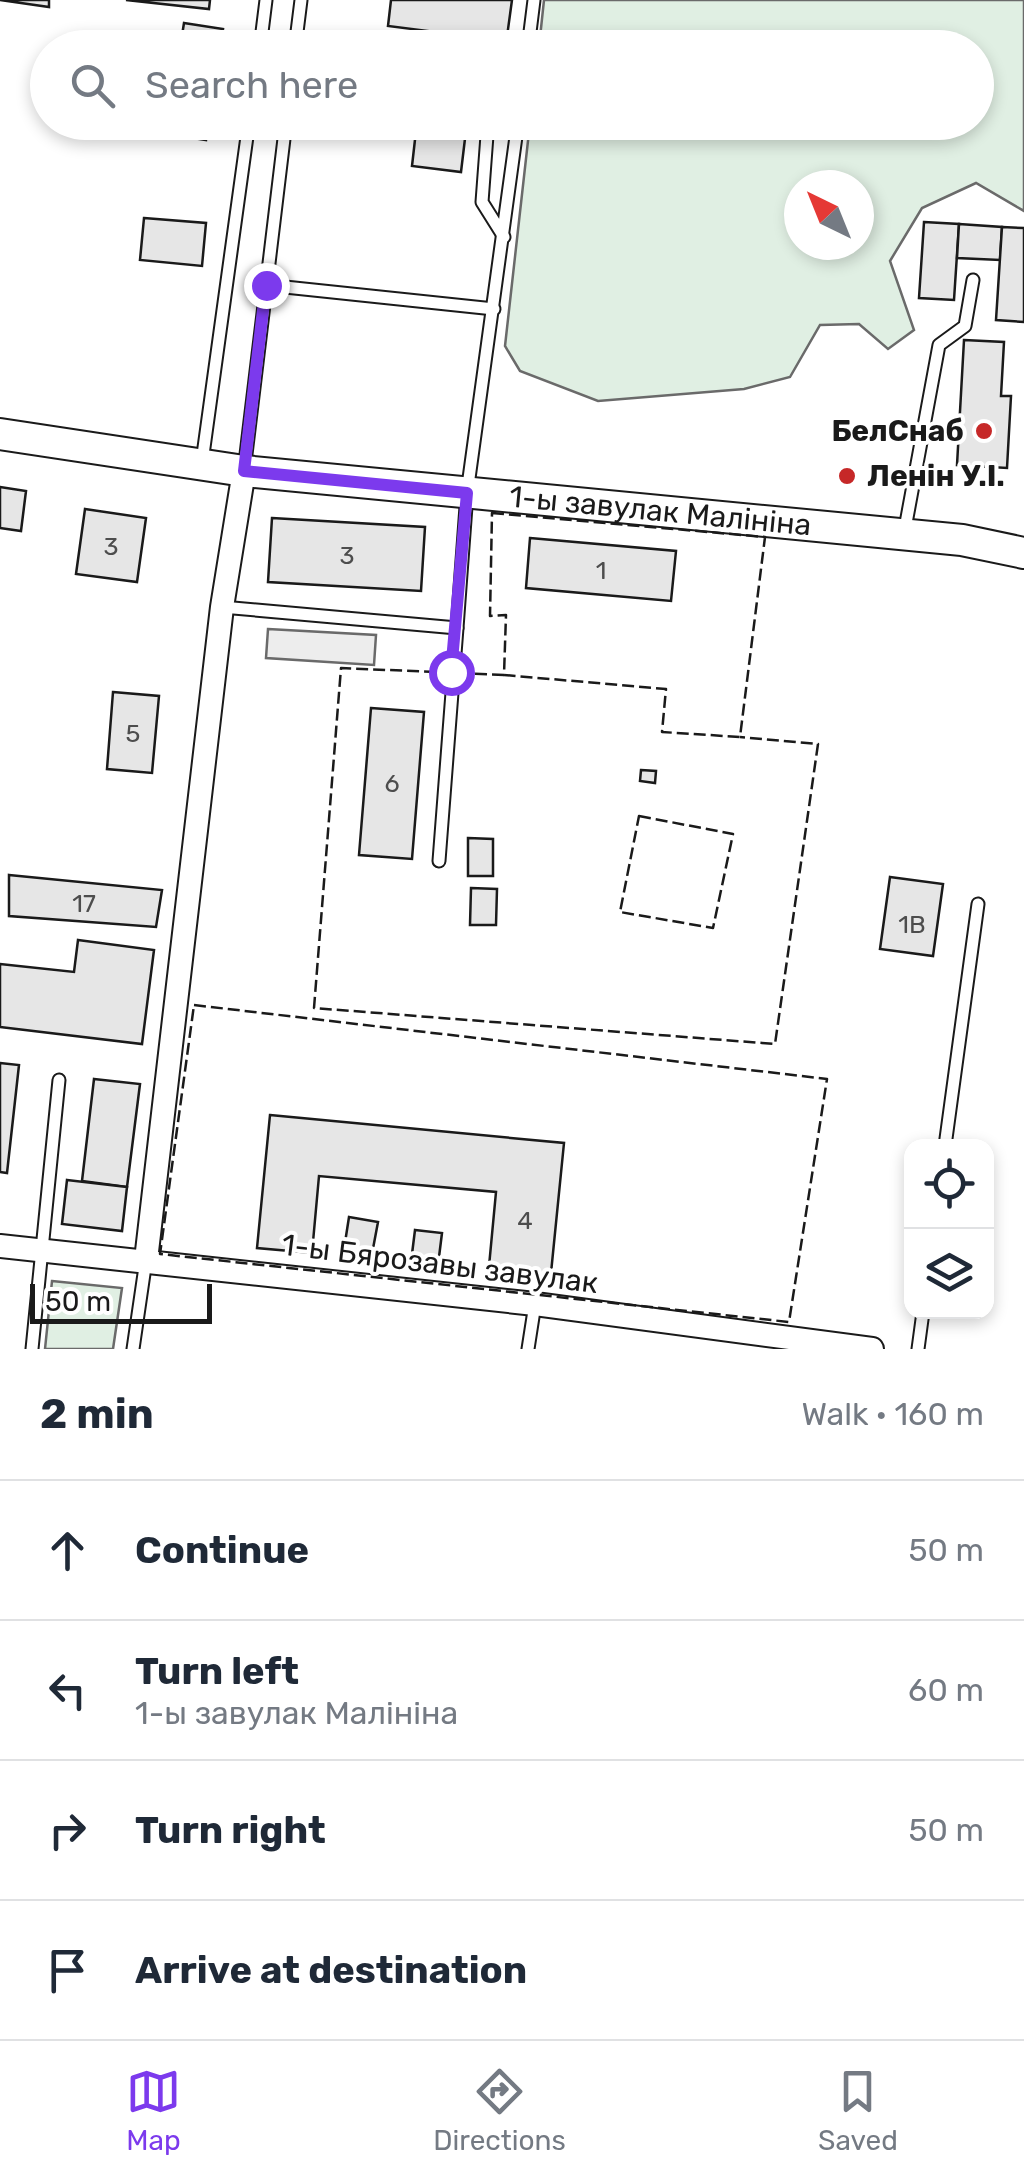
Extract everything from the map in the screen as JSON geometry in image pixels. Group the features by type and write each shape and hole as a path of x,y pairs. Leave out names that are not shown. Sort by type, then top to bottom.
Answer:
{"street":[{"name":"1-ы завулак Малініна","path":"0,434 244,471 904,534 1001,546 1024,553"},
{"path":"146,1260 222,607 244,471"},
{"name":"1-ы Бярозавы завулак","path":"0,1246 534,1304 872,1349"}],"lane":[{"path":"262,30 266,0"},
{"path":"298,30 301,0"},
{"path":"530,30 534,0"},
{"path":"202,462 247,140"},
{"path":"244,471 284,140"},
{"path":"487,140 482,202 504,236"},
{"path":"440,861 467,493 516,140"},
{"path":"904,534 939,345 965,326 973,280"},
{"path":"266,285 494,308"},
{"path":"222,607 457,628"},
{"path":"946,1139 978,904"},
{"path":"32,1349 59,1080"},
{"path":"133,1349 146,1260"},
{"path":"528,1349 534,1304"},
{"path":"918,1349 922,1319"}],"green space":[{"path":"544,0 1024,0 1024,211 976,183 922,208 890,261 914,330 888,349 859,324 820,325 790,377 744,389 598,401 520,371 505,346 528,140 994,140 994,30 541,30"},
{"path":"52,1281 122,1288 113,1349 45,1349"}],"shaded area":[{"path":"268,629 376,635 374,665 266,658"}],"building":[{"path":"0,0 49,0 49,7"},
{"path":"126,0 210,0 209,9"},
{"path":"391,0 512,0 508,30 388,26"},
{"path":"184,23 223,29 223,30 183,30"},
{"path":"415,140 465,140 461,172 412,166"},
{"path":"144,218 206,223 202,266 140,260"},
{"path":"924,222 959,224 954,300 919,298"},
{"path":"959,224 1002,227 1000,260 957,258"},
{"path":"1002,227 1024,228 1024,322 996,320"},
{"name":"БелСнаб","path":"964,340 1004,342 1001,396 1011,396 1007,468 957,465"},
{"path":"0,487 26,491 21,531 0,528"},
{"path":"85,509 146,518 137,582 76,574"},
{"path":"272,518 425,527 421,591 268,582"},
{"path":"530,538 676,551 671,601 526,588"},
{"path":"113,692 159,696 152,773 107,769"},
{"path":"371,708 424,712 412,859 359,855"},
{"path":"641,770 656,771 655,783 640,781"},
{"path":"468,838 493,839 493,876 468,876"},
{"path":"9,875 162,890 156,927 9,916"},
{"path":"890,877 943,884 933,956 880,949"},
{"path":"471,888 497,889 496,925 470,925"},
{"path":"78,940 154,950 142,1044 0,1027 0,964 74,972"},
{"path":"0,1063 19,1065 7,1173 0,1172"},
{"path":"94,1079 140,1084 127,1187 82,1181"},
{"path":"270,1115 564,1143 550,1283 488,1277 496,1192 319,1176 312,1253 257,1248"},
{"path":"67,1180 127,1187 122,1231 62,1224"},
{"path":"349,1217 378,1222 372,1254 344,1249"},
{"path":"415,1230 442,1233 438,1265 411,1262"}],"fence":[{"path":"492,513 765,537 740,737 662,732 666,689 504,675 506,615 490,616 492,513"},
{"path":"504,675 341,668 314,1008 775,1044 818,744 740,737"},
{"path":"639,816 733,834 713,928 620,912 639,816"},
{"path":"194,1005 827,1079 789,1322 160,1254 194,1005"}],"place":[{"name":"БелСнаб","path":"984,431"},
{"name":"Ленін У.І.","path":"847,476"}],"route":[{"path":"266,285 244,471 467,493 451,672"}]}
